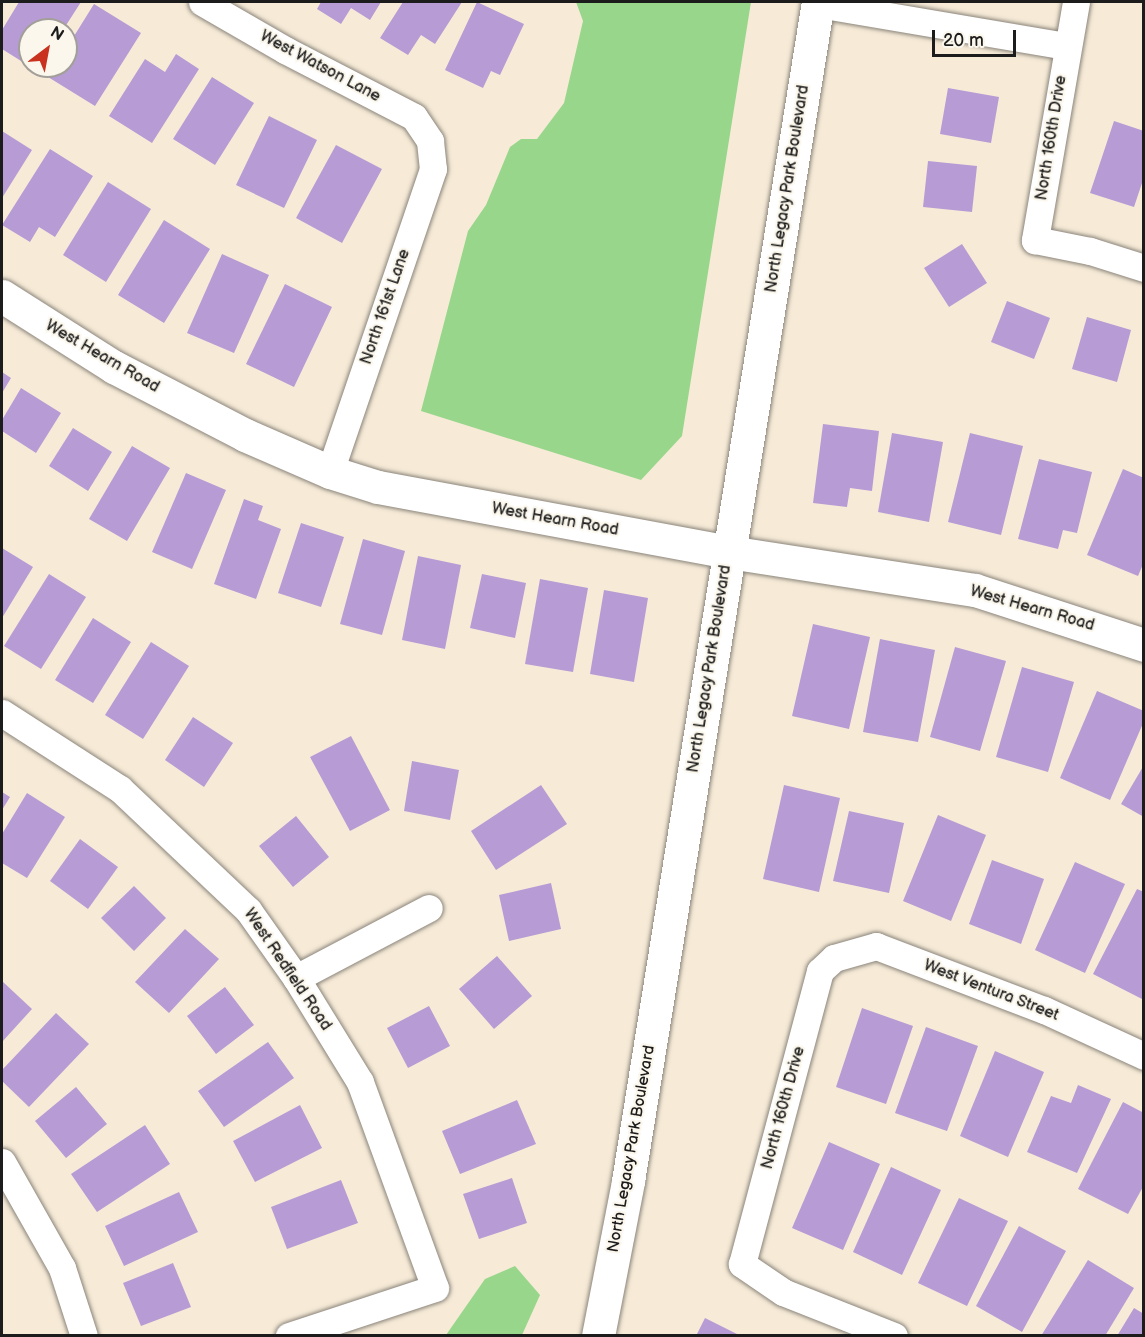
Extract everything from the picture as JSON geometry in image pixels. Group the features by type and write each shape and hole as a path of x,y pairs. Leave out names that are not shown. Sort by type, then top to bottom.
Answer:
{"street":[{"name":"West Watson Lane","path":"202,2 285,50 414,117 430,141"},
{"name":"North 160th Drive","path":"1076,2 1035,240 1090,251 1143,268"},
{"path":"818,3 1067,46"},
{"name":"North Legacy Park Boulevard","path":"598,1335 630,1170 818,3"},
{"name":"North 161st Lane","path":"330,472 433,169 430,141"},
{"name":"West Hearn Road","path":"2,296 114,367 245,435 330,472 378,487 729,552 975,590 1143,645"},
{"name":"West Redfield Road","path":"2,713 120,789 248,910 296,978 360,1082 435,1288 289,1335"},
{"path":"296,978 429,908"},
{"name":"West Ventura Street","path":"834,958 876,946 1044,1010 1143,1056"},
{"name":"North 160th Drive","path":"834,958 820,971 742,1264 783,1292 894,1335"},
{"path":"2,1161 62,1268 84,1335"}],"green space":[{"path":"576,2 751,2 682,436 641,480 421,411 468,231 486,205 510,147 521,139 537,139 564,103 583,21"},
{"path":"515,1266 540,1295 522,1335 446,1335 485,1279"}],"building":[{"path":"19,2 81,2 71,18 18,18 18,59 2,49 2,30"},
{"path":"321,2 381,2 370,20 351,8 341,24 317,9"},
{"path":"403,2 462,2 435,44 421,35 408,55 380,38"},
{"path":"477,2 524,24 500,75 491,71 483,88 445,70"},
{"path":"94,4 141,33 95,106 50,78 78,78 78,30"},
{"path":"176,54 199,69 152,143 109,116 145,59 165,72"},
{"path":"212,77 254,103 215,165 173,139"},
{"path":"948,88 999,97 991,143 940,134"},
{"path":"269,116 317,140 284,208 236,185"},
{"path":"1114,121 1144,131 1144,177 1134,207 1090,193"},
{"path":"2,131 32,150 2,198"},
{"path":"336,145 382,169 342,243 296,218"},
{"path":"50,149 93,176 55,237 39,227 30,242 2,225"},
{"path":"928,161 977,166 972,212 923,207"},
{"path":"108,182 151,209 106,282 63,255"},
{"path":"164,220 210,249 164,323 118,295"},
{"path":"962,244 987,283 949,307 924,268"},
{"path":"222,254 269,275 234,353 187,333"},
{"path":"285,284 332,307 294,387 246,364"},
{"path":"1007,301 1050,318 1034,359 991,342"},
{"path":"1087,317 1131,330 1117,382 1072,369"},
{"path":"2,372 11,378 2,393"},
{"path":"21,388 61,413 36,453 2,431 2,420"},
{"path":"823,424 879,431 872,491 850,488 847,507 813,503"},
{"path":"73,428 112,452 88,491 49,466"},
{"path":"892,433 943,442 929,522 878,512"},
{"path":"970,433 1023,446 1001,535 948,522"},
{"path":"132,446 170,468 127,541 89,519"},
{"path":"1039,459 1092,472 1077,533 1063,530 1058,549 1018,539"},
{"path":"1123,469 1144,478 1144,562 1138,576 1087,555"},
{"path":"186,473 226,490 192,569 152,552"},
{"path":"244,499 263,506 258,520 281,529 256,599 214,584"},
{"path":"301,523 344,537 321,607 278,593"},
{"path":"363,539 405,551 382,635 340,624"},
{"path":"2,548 33,567 2,618"},
{"path":"418,556 461,565 445,649 402,640"},
{"path":"49,574 86,597 41,669 4,646"},
{"path":"482,574 526,583 515,638 470,628"},
{"path":"540,579 588,588 573,672 525,664"},
{"path":"604,590 648,598 634,682 590,674"},
{"path":"93,618 131,642 93,703 55,680"},
{"path":"813,624 870,637 849,729 792,716"},
{"path":"880,639 935,650 918,742 863,732"},
{"path":"151,642 189,666 143,739 105,715"},
{"path":"955,647 1006,661 980,751 930,737"},
{"path":"1022,667 1074,682 1048,772 996,757"},
{"path":"1097,691 1144,711 1144,721 1110,800 1060,778"},
{"path":"193,717 233,743 204,787 165,760"},
{"path":"351,736 390,810 350,831 310,757"},
{"path":"412,761 459,770 450,820 404,811"},
{"path":"1144,765 1144,817 1121,804"},
{"path":"541,785 567,824 496,870 471,831"},
{"path":"784,785 840,798 819,892 763,879"},
{"path":"2,792 10,797 2,810"},
{"path":"27,793 65,817 27,878 2,863 2,834"},
{"path":"849,811 904,823 889,893 833,881"},
{"path":"938,815 986,835 951,921 903,901"},
{"path":"296,816 329,857 293,887 259,846"},
{"path":"80,839 118,867 88,909 50,881"},
{"path":"992,860 1044,879 1021,944 969,924"},
{"path":"1075,862 1125,884 1085,973 1035,950"},
{"path":"551,883 561,929 509,941 499,895"},
{"path":"134,886 166,918 134,951 101,918"},
{"path":"1137,889 1144,892 1142,999 1093,974"},
{"path":"185,929 219,959 169,1013 135,982"},
{"path":"497,956 532,996 494,1029 459,989"},
{"path":"2,981 32,1009 2,1042"},
{"path":"225,987 254,1025 216,1054 187,1016"},
{"path":"429,1006 450,1046 408,1068 387,1028"},
{"path":"862,1008 913,1026 886,1104 836,1087"},
{"path":"56,1013 89,1044 29,1107 2,1081 2,1070"},
{"path":"926,1027 978,1046 947,1131 895,1113"},
{"path":"268,1042 294,1078 224,1127 198,1091"},
{"path":"995,1051 1044,1072 1008,1157 960,1136"},
{"path":"1078,1085 1111,1099 1077,1173 1027,1152 1051,1096 1071,1103"},
{"path":"76,1087 107,1124 66,1158 35,1121"},
{"path":"517,1100 536,1144 460,1174 442,1131"},
{"path":"1123,1102 1144,1113 1144,1185 1128,1214 1078,1189"},
{"path":"300,1105 322,1148 255,1182 233,1141"},
{"path":"145,1125 170,1164 97,1212 71,1174"},
{"path":"829,1142 880,1164 843,1250 792,1228"},
{"path":"891,1167 941,1190 902,1275 853,1252"},
{"path":"512,1178 527,1223 479,1239 463,1194"},
{"path":"341,1180 358,1223 287,1249 271,1207"},
{"path":"179,1192 198,1232 124,1266 105,1226"},
{"path":"959,1198 1008,1221 967,1306 918,1283"},
{"path":"1019,1226 1066,1251 1022,1332 976,1306"},
{"path":"1088,1260 1134,1288 1105,1336 1041,1336"},
{"path":"173,1263 191,1307 141,1326 123,1283"},
{"path":"1134,1308 1144,1314 1144,1336 1117,1336"},
{"path":"705,1318 741,1336 696,1336"}]}
